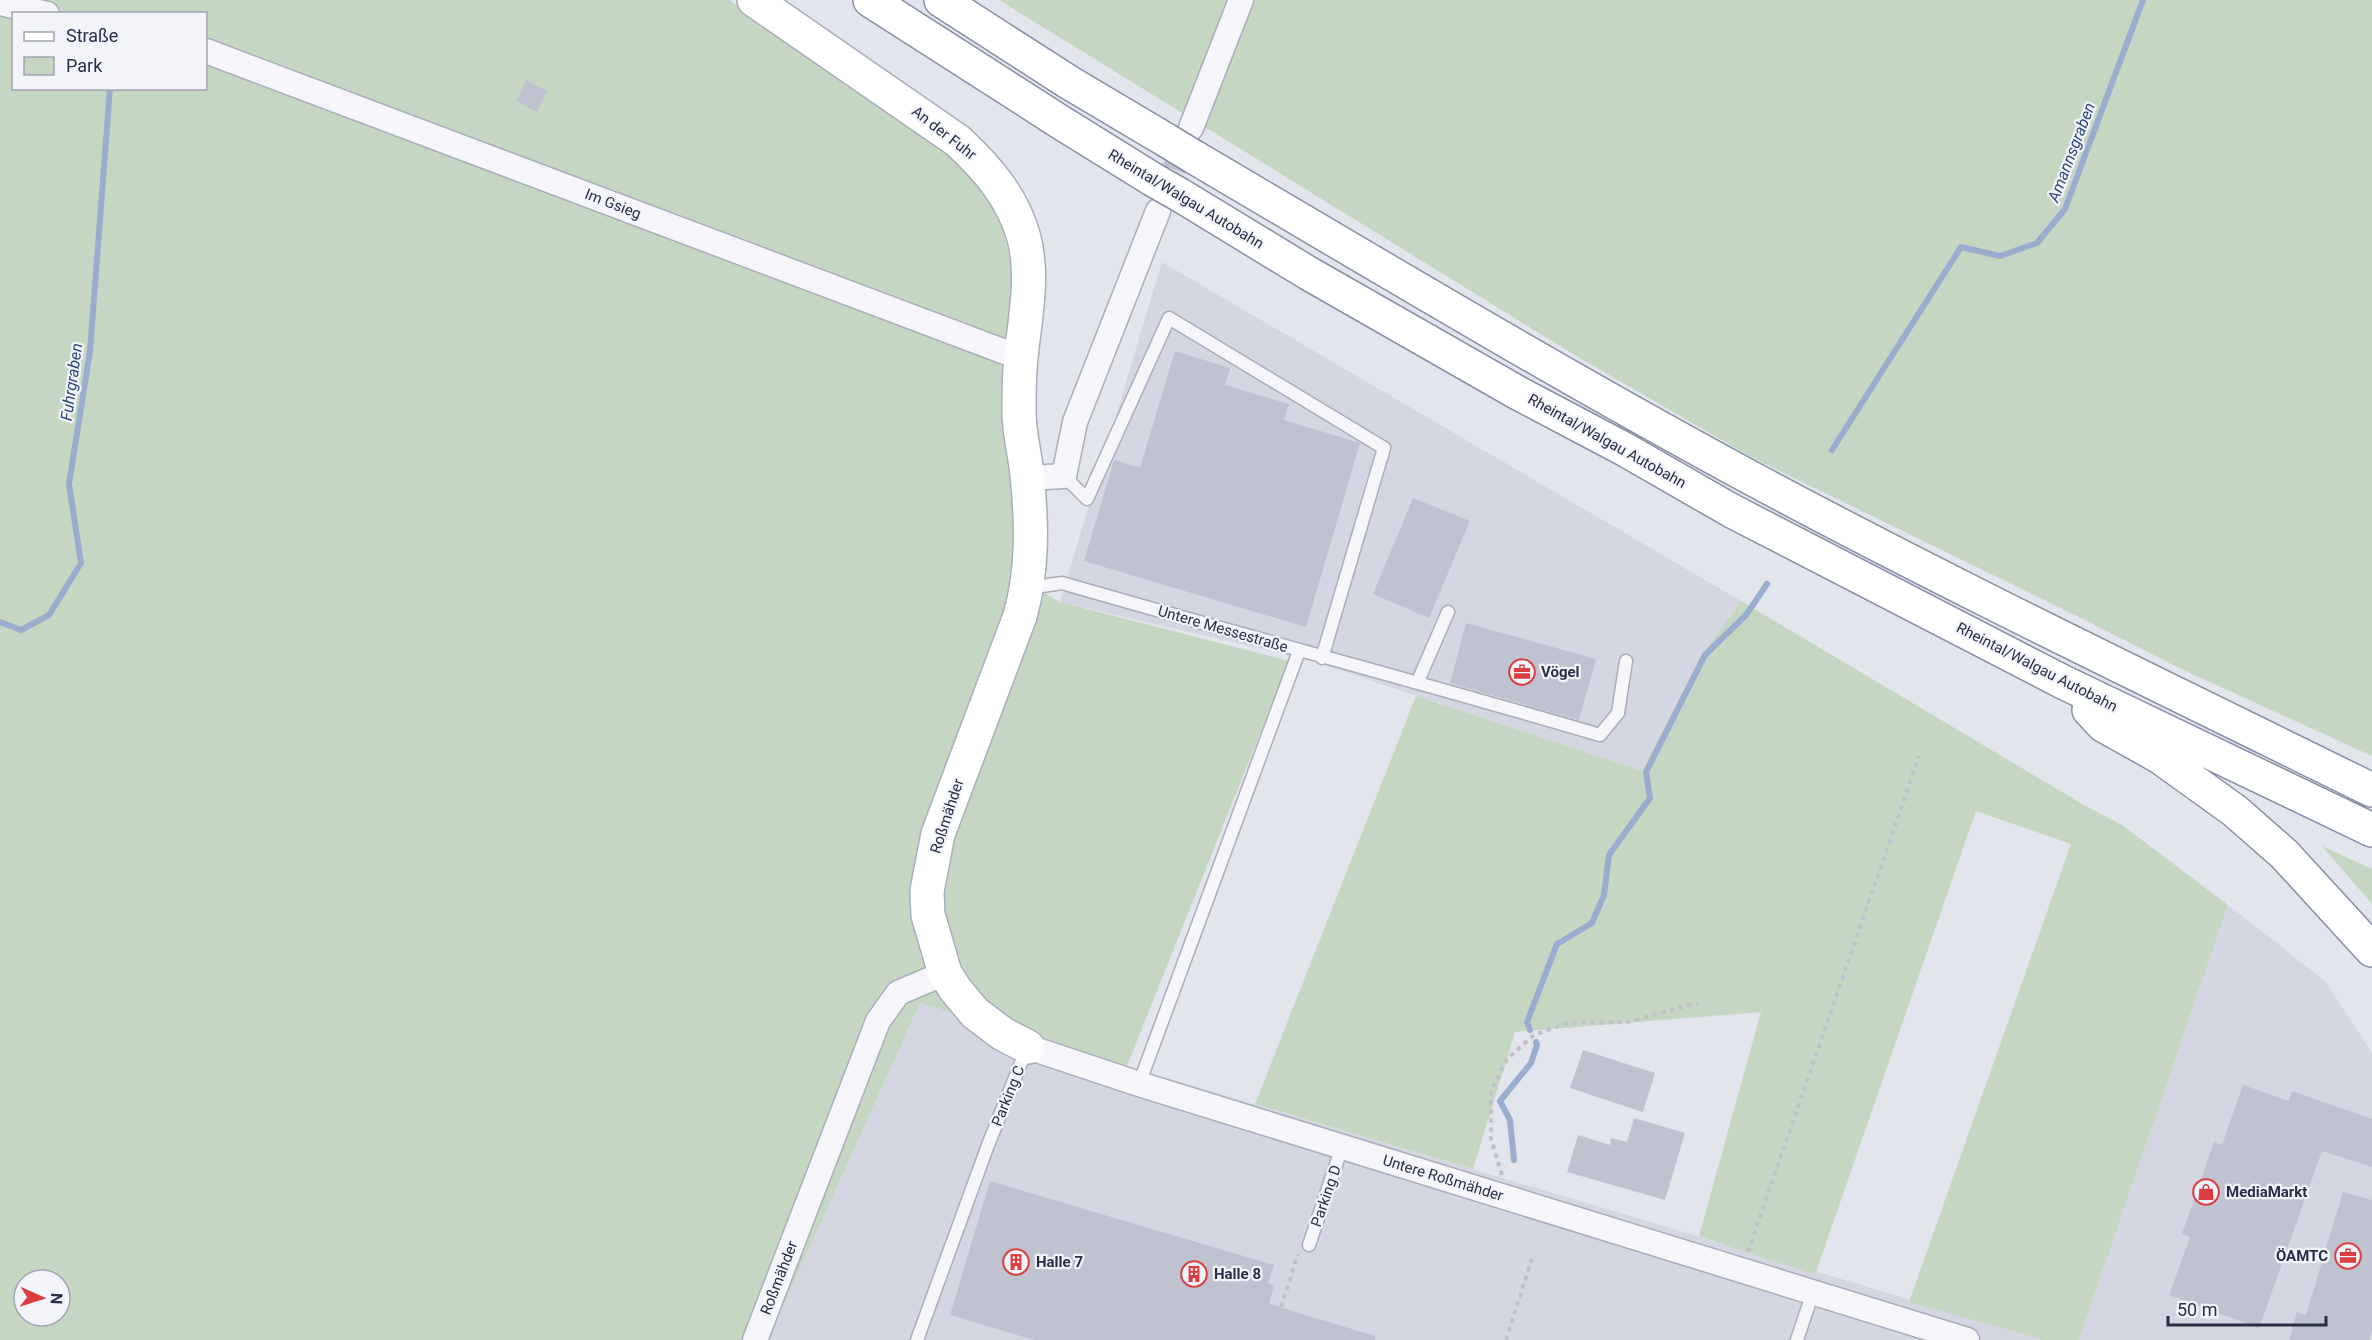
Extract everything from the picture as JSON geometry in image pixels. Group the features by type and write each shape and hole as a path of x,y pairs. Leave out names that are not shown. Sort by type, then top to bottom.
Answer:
{"main road":[{"name":"An der Fuhr","path":"753,0 958,141 980,161 1002,190 1016,215 1024,241 1028,267 1028,304 1021,358 1019,415 1027,478"},
{"name":"Rheintal/Walgau Autobahn","path":"870,0 1152,179 1169,203 1308,273 1731,511 2063,682 2372,830"},
{"path":"941,0 1070,83 1184,142 1601,394 1754,479 2038,626 2372,790"},
{"name":"Roßmähder","path":"945,973 928,915 927,891 938,834 1020,616 1028,588 1032,531 1027,478"},
{"path":"2063,682 2103,725 2160,757 2243,818 2284,854 2372,950"},
{"name":"Untere Roßmähder","path":"945,973 975,1013 1003,1034 1028,1047"}],"street":[{"path":"1184,142 1241,0"},
{"path":"0,3 38,12"},
{"name":"Im Gsieg","path":"207,51 1021,358"},
{"path":"1027,478 1065,476 1075,423 1169,203"},
{"name":"Roßmähder","path":"755,1340 878,1021 898,993 945,973"},
{"name":"Untere Roßmähder","path":"1028,1047 1139,1084 1967,1340"}],"lane":[{"path":"1065,476 1087,499 1169,318 1384,448 1322,658"},
{"name":"Untere Messestraße","path":"1028,588 1062,583 1322,658 1418,681 1600,735 1618,713 1626,661"},
{"path":"1418,681 1448,612"},
{"path":"1139,1084 1299,651"},
{"name":"Parking C","path":"917,1340 988,1145 1028,1047"},
{"name":"Parking D","path":"1310,1245 1342,1147"},
{"path":"1797,1340 1813,1292"}],"path":[{"path":"1741,1270 1919,756"},
{"path":"1510,1199 1491,1139 1491,1091 1507,1059 1534,1035 1567,1023 1627,1022 1698,1003"},
{"path":"1506,1340 1532,1258"}],"shaded area":[{"path":"1162,262 1741,601 1702,654 1642,772 1310,660 1060,602"},
{"path":"2228,905 2325,981 2372,1053 2372,1340 2079,1340"},
{"path":"920,1003 1127,1066 2046,1340 768,1340"}],"green space":[{"path":"0,0 729,0 956,160 999,214 1014,276 1004,380 1005,450 1017,514 1015,577 1060,602 1289,661 1127,1066 920,1003 768,1340 0,1340"},
{"path":"999,0 2372,0 2372,756 2177,667 1751,457 1573,354"},
{"path":"1741,601 2084,805 2122,825 2228,905 2079,1340 2045,1340 1909,1302 2071,844 1976,811 1815,1275 1699,1236 1761,1012 1515,1032 1473,1169 1255,1104 1416,696 1642,771 1702,654"},
{"path":"2322,846 2372,869 2372,904"}],"building":[{"path":"526,80 547,91 537,112 516,101"},
{"path":"1175,351 1230,368 1225,385 1289,404 1284,420 1360,443 1306,627 1084,561 1114,460 1140,468"},
{"path":"1413,498 1470,521 1429,618 1373,594"},
{"name":"Vögel","path":"1466,623 1596,659 1579,720 1450,683"},
{"path":"1583,1050 1655,1073 1643,1112 1570,1088"},
{"path":"2243,1085 2289,1101 2292,1091 2372,1119 2372,1167 2322,1151 2259,1328 2169,1295 2190,1237 2182,1234 2214,1142 2222,1145"},
{"path":"1634,1118 1685,1133 1665,1200 1567,1172 1578,1135 1610,1145 1611,1138 1627,1142"},
{"path":"990,1181 1274,1265 1268,1283 1274,1285 1269,1304 1375,1336 1375,1340 1034,1340 950,1315"},
{"name":"ÖAMTC","path":"2343,1192 2372,1200 2372,1331 2369,1340 2289,1340 2297,1312 2306,1315"}],"waterway":[{"name":"Amannsgraben","path":"1832,450 1961,247 2000,256 2037,243 2065,209 2143,0"},
{"name":"Fuhrgraben","path":"0,622 21,630 49,615 81,563 69,484 90,351 110,90"},
{"path":"1530,1030 1527,1022 1557,944 1592,923 1604,895 1609,855 1650,798 1646,772 1705,655 1746,615 1767,584"},
{"path":"1514,1160 1510,1120 1500,1101 1531,1063 1536,1042"}],"tunnel":[{"path":"1161,203 1188,135"}],"place":[{"name":"Vögel","path":"1522,672"},
{"name":"MediaMarkt","path":"2206,1192"},
{"name":"ÖAMTC","path":"2348,1256"},
{"name":"Halle 7","path":"1016,1262"},
{"name":"Halle 8","path":"1194,1274"}]}
